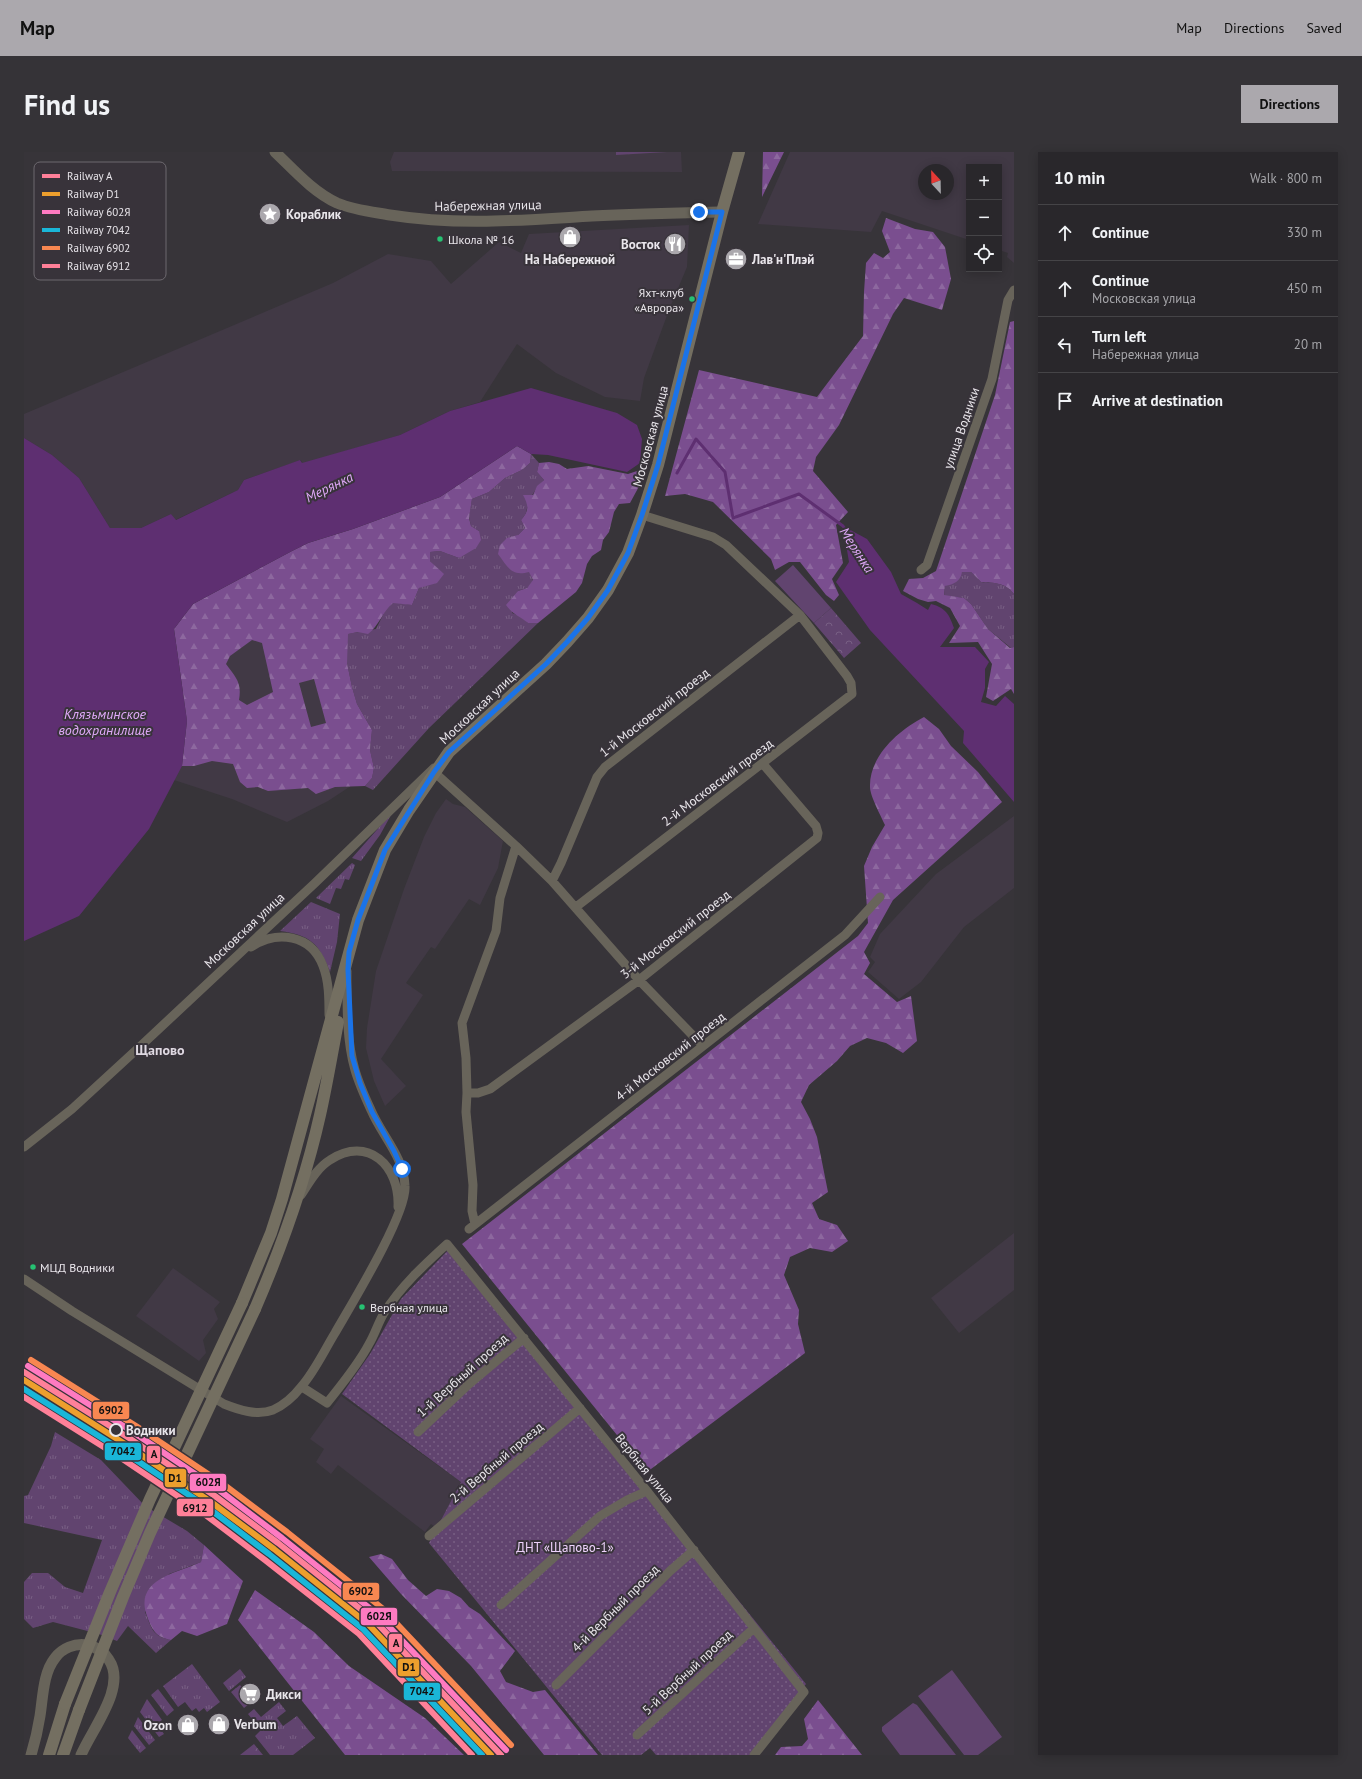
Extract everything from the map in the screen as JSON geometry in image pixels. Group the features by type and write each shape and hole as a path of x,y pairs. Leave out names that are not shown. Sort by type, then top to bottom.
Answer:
{"main road":[{"name":"Московская улица","path":"449,752 546,664 588,618 608,590 628,553 658,465 722,212 739,152"},
{"path":"49,1755 65,1704 110,1592 150,1499 242,1303 271,1233 282,1199 366,894 385,850 434,772 449,752"},
{"path":"63,1755 120,1604 154,1526 255,1309 284,1238 320,1116 348,970 349,952"}],"street":[{"name":"Набережная улица","path":"274,152 307,183 324,196 339,204 356,209 411,218 477,222 618,215 722,212"},
{"name":"улица Водники","path":"921,570 927,565 992,379 1008,300 1014,290"},
{"path":"642,515 713,537 726,544 800,615"},
{"name":"2-й Московский проезд","path":"576,907 851,696 851,683 800,615"},
{"name":"1-й Московский проезд","path":"552,881 597,777 605,767 800,615"},
{"name":"Московская улица","path":"24,1147 72,1109 319,880 449,752"},
{"name":"3-й Московский проезд","path":"467,1093 478,1093 490,1089 639,980 817,838 818,833 816,826 763,764"},
{"path":"434,772 516,846 552,881 639,980 703,1046"},
{"path":"467,1093 466,1058 462,1023 496,931 500,898 516,846"},
{"name":"4-й Московский проезд","path":"467,1093 466,1112 473,1185 472,1226 845,935 880,897"},
{"path":"235,957 260,941 273,937 288,936 306,944 319,956 324,967 328,993 330,1024"},
{"path":"24,1279 83,1318 224,1404 236,1409 255,1412 273,1410 285,1403 302,1387 354,1298 396,1218 406,1188 399,1160 372,1112 355,1070 350,1042 348,970"},
{"path":"295,1204 313,1176 328,1161 343,1152 362,1151 379,1158 390,1170 398,1197 396,1218"},
{"name":"Вербная улица","path":"302,1387 327,1403 356,1365 369,1344 383,1314 398,1294 413,1276 448,1244 648,1491 804,1692 754,1755"},
{"name":"1-й Вербный проезд","path":"418,1432 469,1384 524,1338"},
{"name":"2-й Вербный проезд","path":"429,1536 580,1408"},
{"path":"501,1605 600,1516 628,1500 648,1491"},
{"name":"4-й Вербный проезд","path":"556,1685 670,1571 694,1550"},
{"name":"5-й Вербный проезд","path":"638,1735 754,1628"},
{"path":"31,1755 37,1732 46,1681 51,1664 61,1652 68,1647 84,1644 100,1650 107,1657 111,1663 115,1677 112,1694 81,1755"}],"shaded area":[{"path":"394,152 681,152 682,172 392,171 390,162"},
{"path":"790,152 1014,152 1014,263 1007,257 1008,253 1002,251 1002,164 966,164 966,239 882,211 871,232 758,224"},
{"path":"689,225 687,267 669,310 644,378 640,401 605,397 556,373 517,344 480,402 450,411 400,435 302,464 301,460 244,480 238,490 175,520 171,514 141,528 110,528 79,478 52,455 24,438 24,414 333,283 388,254 431,261 451,284 499,242 521,253 529,234"},
{"path":"292,551 357,782 328,801 287,822 232,799 174,780 118,774"},
{"path":"446,799 453,804 465,807 503,841 498,868 480,905 469,899 435,949 431,947 406,983 423,995 381,1059 406,1086 385,1106 374,1081 366,1048 367,1028 376,971 404,889 424,837 436,813"},
{"path":"1014,816 1014,888 964,927 921,982 899,999 868,972 875,962 870,957 880,934 936,874"},
{"path":"1014,1233 1014,1290 959,1333 931,1298"},
{"path":"173,1268 220,1302 214,1309 218,1319 203,1340 206,1353 199,1361 136,1316"},
{"path":"341,1396 461,1482 455,1490 462,1495 436,1528 431,1524 425,1532 338,1465 331,1474 316,1462 324,1449 310,1439"}],"green space":[{"path":"616,152 667,152 616,155"},
{"path":"763,152 784,152 762,197"},
{"path":"886,218 915,229 933,232 945,247 951,279 942,310 904,298 893,314 839,425 816,457 813,471 848,512 836,525 843,563 832,579 839,595 834,601 826,595 800,562 789,562 775,570 771,559 713,502 685,494 665,496 699,370 817,397 863,336 866,263 874,253 883,258 890,252 882,231"},
{"path":"1014,321 1014,594 1003,585 981,582 971,572 962,572 960,578 956,582 945,586 944,595 964,598 971,604 988,629 1010,648 1014,647 1014,694 1011,689 993,701 986,697 992,664 978,642 949,643 960,626 950,608 936,601 928,602 918,599 903,591 909,579 923,578 936,571 995,395 1010,322"},
{"path":"517,446 531,454 530,463 522,470 505,478 489,492 472,499 469,518 471,526 479,531 481,540 476,548 459,558 440,551 430,552 430,561 444,574 437,583 419,588 412,605 393,603 372,631 368,634 358,632 348,634 347,663 352,687 357,704 372,730 370,750 374,768 372,778 365,786 335,787 316,794 308,788 268,791 258,787 247,788 240,782 233,764 212,761 194,766 182,766 187,721 174,629 193,604 308,543 353,529 440,497","holes":["252,640 262,643 273,692 247,705 239,700 239,684 226,664 230,656","314,679 326,723 311,727 299,683"]},
{"path":"531,454 539,463 537,472 544,480 537,487 528,505 526,513 521,520 525,528 518,535 533,581 527,588 518,591 512,613 520,616 528,623 538,623 429,728 373,790 365,786 372,778 374,768 370,750 372,730 357,704 352,687 347,663 347,634 376,629 386,609 393,602 412,605 419,588 443,574 430,561 430,552 440,551 459,558 479,531 471,526 469,517 472,499 489,492 505,478 522,470 530,463"},
{"path":"549,462 559,464 567,469 588,466 628,474 637,471 643,479 630,503 619,504 614,512 609,532 603,540 601,550 592,556 587,564 582,583 576,592 538,623 528,623 513,613 506,605 518,591 527,588 533,580 529,572 518,573 510,570 498,554 500,545 507,538 518,535 525,528 521,520 527,511 526,502 523,495 533,495 537,486 544,480 537,472 539,463"},
{"path":"793,565 831,608 814,623 775,581"},
{"path":"962,572 971,572 981,582 1003,585 1014,594 1014,647 1011,648 988,629 971,604 964,598 944,596 945,586"},
{"path":"831,608 861,643 844,658 814,623"},
{"path":"924,717 939,729 951,746 978,772 1002,802 893,900 864,952 870,963 864,974 897,1002 911,996 917,1041 903,1053 886,1043 867,1038 850,1046 837,1061 809,1085 801,1102 817,1137 828,1192 812,1203 819,1219 837,1225 848,1241 832,1252 810,1248 790,1257 784,1275 799,1310 798,1324 805,1353 647,1472 462,1244 858,936 868,923 864,866 872,847 885,825 870,791 871,776 874,765 887,745 914,722"},
{"path":"390,815 380,835 361,861 352,858"},
{"path":"352,863 355,865 349,880 345,879 341,889 336,888 330,904 316,898"},
{"path":"311,902 340,914 337,942 330,972 322,954 312,942 299,935 280,931"},
{"name":"ДНТ «Щапово-1»","path":"452,1246 806,1684 799,1692 758,1755 656,1755 650,1748 641,1755 602,1755 429,1543 461,1482 342,1394 370,1354 401,1299"},
{"path":"55,1432 101,1460 145,1506 187,1531 204,1545 201,1562 169,1574 145,1612 151,1627 156,1634 171,1640 156,1653 128,1626 117,1641 99,1634 53,1622 33,1628 24,1619 24,1582 32,1573 48,1573 65,1587 83,1593 102,1540 24,1523 24,1496 28,1495 51,1446"},
{"path":"204,1545 243,1581 227,1624 197,1636 182,1631 171,1640 162,1637 154,1631 148,1619 145,1606 146,1595 158,1580 201,1562"},
{"path":"381,1554 392,1559 408,1580 426,1596 437,1589 449,1591 461,1598 469,1607 480,1614 515,1651 500,1671 506,1682 533,1692 545,1690 598,1755 544,1755 471,1666 401,1594 369,1557"},
{"path":"255,1590 314,1632 349,1666 425,1718 464,1755 345,1755 238,1620"},
{"path":"192,1664 220,1702 207,1712 204,1708 199,1712 196,1708 192,1711 185,1702 178,1707 163,1686"},
{"path":"240,1669 246,1677 229,1691 223,1683"},
{"path":"952,1670 1002,1737 978,1755 964,1755 918,1696"},
{"path":"240,1685 245,1691 241,1694 249,1704 244,1708 231,1692"},
{"path":"158,1689 174,1710 167,1716 151,1695"},
{"path":"147,1699 162,1720 157,1724 164,1734 159,1737 140,1712"},
{"path":"818,1700 862,1755 775,1755 781,1747 802,1746 808,1739 804,1719"},
{"path":"279,1702 286,1711 277,1718 283,1726 297,1716 315,1738 293,1755 270,1755 255,1736 261,1730 248,1714 254,1709 261,1717"},
{"path":"913,1703 917,1705 956,1755 900,1755 882,1731 882,1727"},
{"path":"138,1717 155,1740 149,1745 134,1726"},
{"path":"132,1730 146,1748 140,1753 128,1738"},
{"path":"254,1744 263,1755 240,1755"}],"water":[{"name":"Клязьминское водохранилище","path":"531,388 617,413 637,425 642,439 640,463 627,472 548,455 531,454 517,446 440,497 353,529 308,543 193,604 174,629 187,721 182,766 149,829 79,916 24,941 24,438 52,455 79,478 110,528 141,528 171,514 176,520 238,490 244,480 300,460 302,463 400,435 450,411"},
{"path":"843,526 867,539 891,572 901,594 928,610 931,604 940,607 946,612 954,628 940,647 975,647 989,662 985,669 985,688 981,702 996,706 1005,696 1014,704 1014,802 963,743 964,731 870,630 836,582 849,562"}],"waterway":[{"name":"Мерянка","path":"677,473 696,439 725,472 733,518 799,494 845,529"}],"rail line":[{"name":"6902","path":"31,1360 136,1426 223,1484 287,1532 382,1608 511,1745"},
{"name":"602Я","path":"28,1366 133,1432 219,1490 377,1614 506,1750"},
{"name":"A","path":"24,1372 129,1438 215,1496 278,1543 373,1619 501,1755"},
{"name":"D1","path":"24,1380 125,1444 211,1502 274,1549 368,1624 491,1755"},
{"name":"7042","path":"24,1389 121,1450 207,1507 363,1629 482,1755"},
{"name":"6912","path":"24,1397 118,1456 203,1513 359,1634 472,1755"}],"place":[{"name":"Кораблик","path":"270,214"},
{"name":"На Набережной","path":"570,237"},
{"name":"Школа № 16","path":"440,239"},
{"name":"Восток","path":"675,244"},
{"name":"Лав'н'Плэй","path":"736,259"},
{"name":"Яхт-клуб «Аврора»","path":"692,299"},
{"name":"МЦД Водники","path":"33,1267"},
{"name":"Вербная улица","path":"362,1307"},
{"name":"Водники","path":"116,1430"},
{"name":"Дикси","path":"250,1694"},
{"name":"Verbum","path":"219,1724"},
{"name":"Ozon","path":"188,1725"}],"district":[{"name":"Щапово","path":"160,1050"}],"route":[{"path":"402,1169 399,1160 372,1112 360,1083 355,1070 350,1042 347,989 349,952 366,894 385,850 409,810 449,752 546,664 567,642 588,618 608,590 628,553 658,465 711,261 722,212 699,212"}]}
